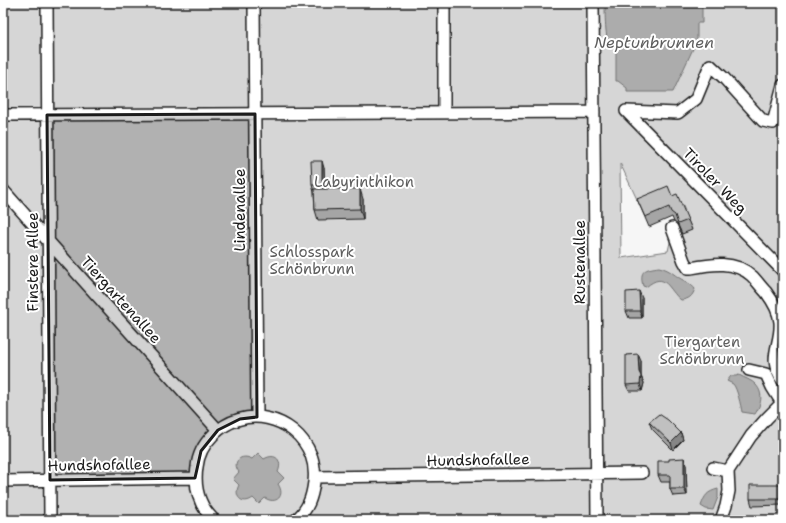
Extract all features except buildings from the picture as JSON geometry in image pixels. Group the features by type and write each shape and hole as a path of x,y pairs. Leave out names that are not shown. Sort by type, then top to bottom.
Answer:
{"street":[{"name":"Finstere Allee","path":"47,3 50,520"},
{"name":"Lindenallee","path":"254,3 257,417"},
{"path":"444,3 444,113"},
{"name":"Rustenallee","path":"593,3 596,520"},
{"name":"Tiroler Weg","path":"783,85 773,123 763,121 724,78 710,65 696,99 678,113 626,111 783,271"},
{"path":"3,115 594,112"},
{"name":"Tiergartenallee","path":"3,190 218,430"},
{"path":"672,228 688,268 711,264 722,264 738,267 751,276 779,309 780,332 775,352 775,361 778,372 783,381"},
{"path":"721,520 729,491 728,471 752,436 767,418 782,404 766,374 749,370"},
{"path":"214,520 199,498 195,478 197,462 201,451 208,439 228,423 240,419 257,417 277,421 292,430 304,442 313,460 315,477 310,500 298,520"},
{"path":"713,468 728,471"},
{"name":"Hundshofallee","path":"315,477 642,473"},
{"name":"Hundshofallee","path":"3,481 195,478"}],"highlighted area":[{"path":"255,114 257,417 240,419 218,430 201,451 195,478 50,480 47,115"}],"green space":[{"name":"Schlosspark Schönbrunn","path":"3,3 783,3 783,520 3,520","holes":["620,163 641,208 649,205 676,206 682,204 692,229 671,238 668,251 621,258"]}],"water":[{"name":"Neptunbrunnen","path":"605,3 702,3 702,23 697,23 697,40 673,92 627,92 627,88 616,81 616,48 613,48 608,43"},
{"path":"659,267 670,271 692,286 695,289 693,294 688,298 681,300 666,283 658,280 646,287 643,286 642,277 644,271"},
{"path":"739,375 754,383 760,392 761,400 755,414 742,412 739,397 734,386 727,381 731,376"},
{"path":"258,453 264,459 268,457 275,457 280,464 278,472 284,478 278,484 281,492 279,498 276,500 269,500 265,498 259,504 253,498 245,501 240,499 237,493 239,485 233,479 239,472 236,465 238,460 244,457 252,459"},
{"path":"718,489 718,497 713,510 706,509 701,506 707,494"}],"park label":[{"name":"Labyrinthikon","path":"364,182"},
{"name":"Tiergarten Schönbrunn","path":"702,350"}]}
